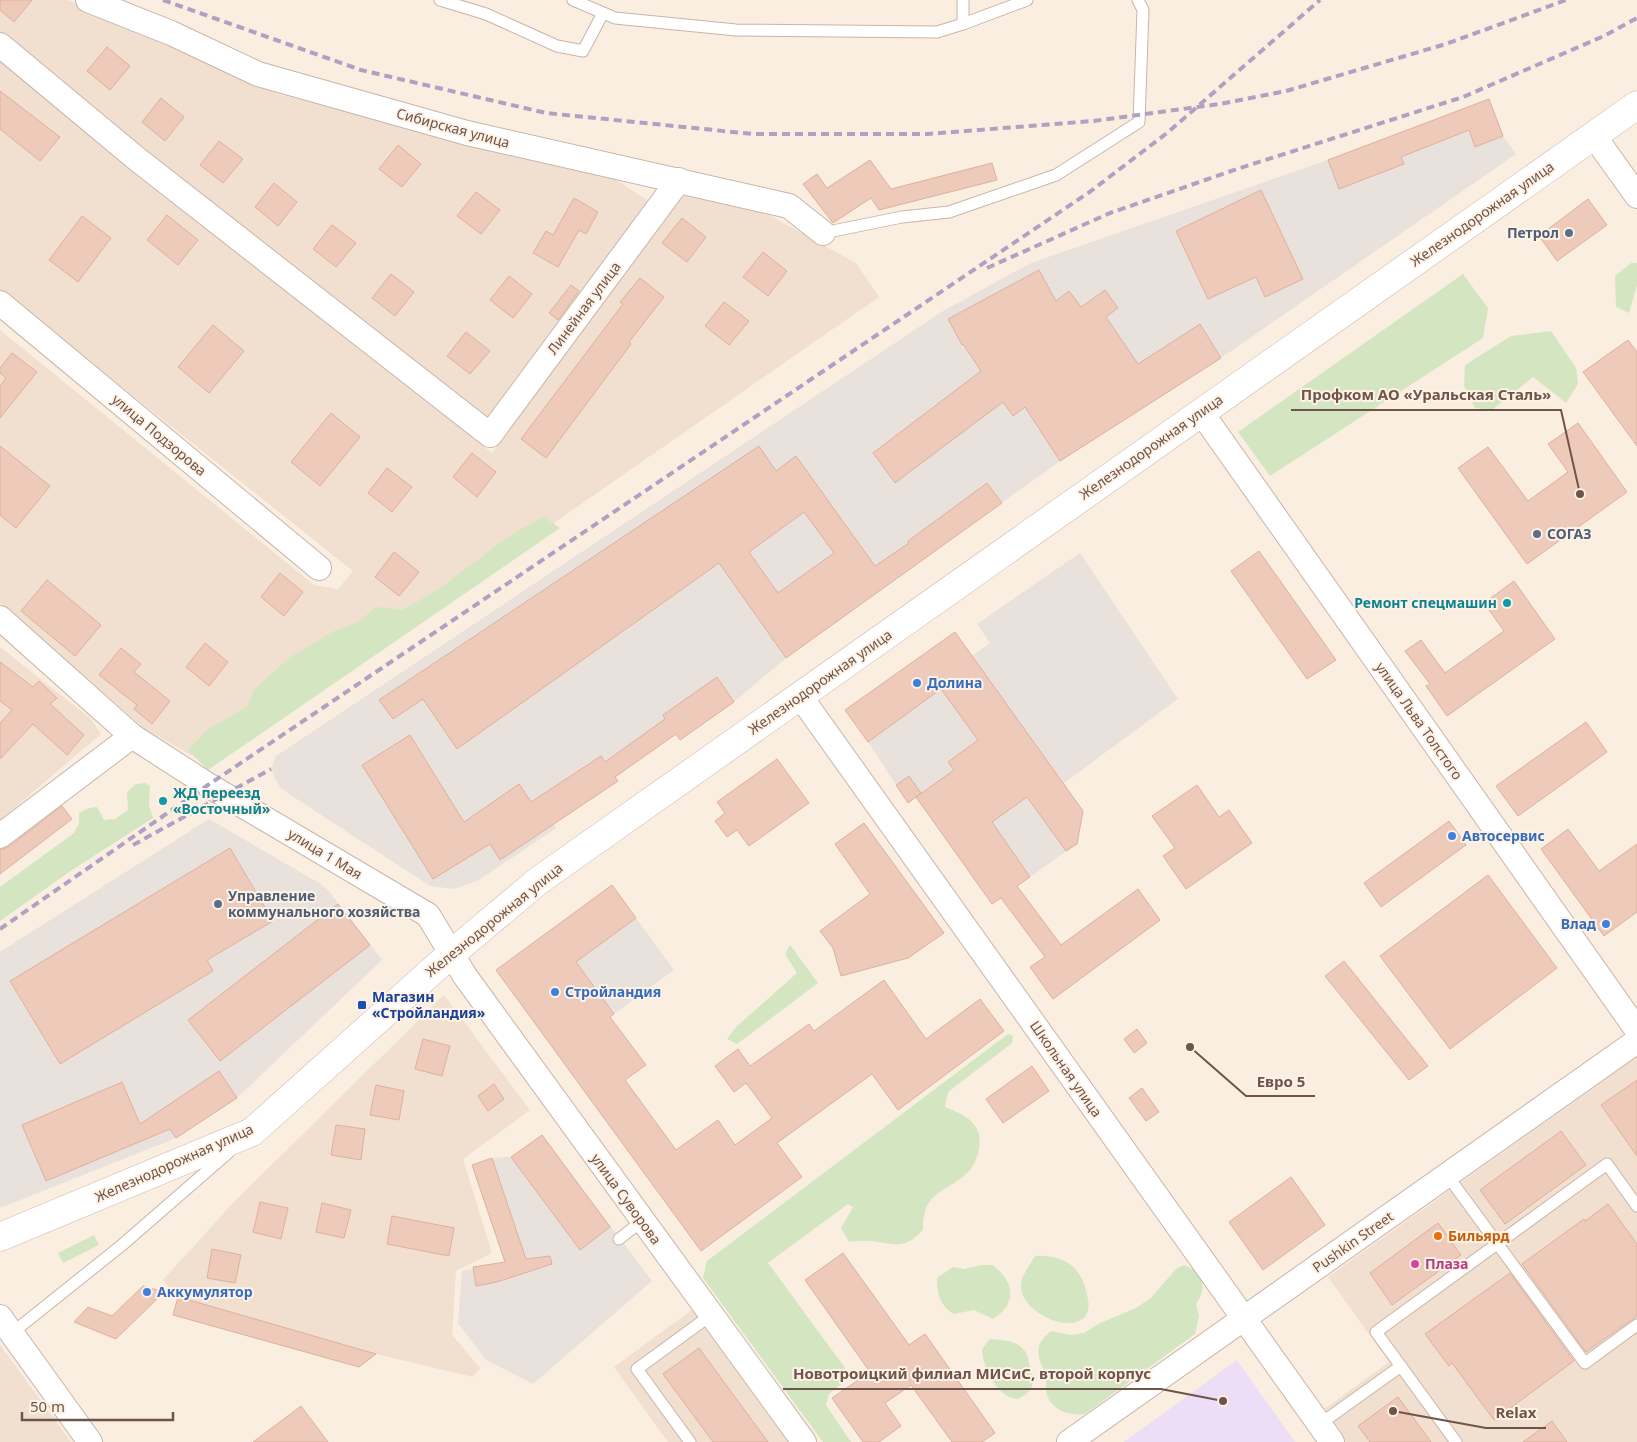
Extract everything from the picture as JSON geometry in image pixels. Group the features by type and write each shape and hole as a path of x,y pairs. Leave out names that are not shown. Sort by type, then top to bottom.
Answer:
{"main road":[{"name":"Железнодорожная улица","path":"0,1238 252,1132 451,954 538,881 1637,105"}],"street":[{"name":"Сибирская улица","path":"88,0 171,33 258,74 467,133 790,206 823,233"},
{"name":"Линейная улица","path":"0,45 137,159 490,435 679,180"},
{"path":"1594,136 1637,196"},
{"name":"улица Подзорова","path":"0,302 319,568"},
{"name":"улица Льва Толстого","path":"1200,412 1637,1030"},
{"name":"улица 1 Мая","path":"0,618 132,736 208,785 428,915 451,954"},
{"name":"Школьная улица","path":"800,696 1326,1433"},
{"path":"0,836 132,736"},
{"name":"улица Суворова","path":"451,954 536,1076 804,1442"},
{"name":"Pushkin Street","path":"1069,1442 1637,1041"},
{"path":"6,1325 90,1442"}],"lane":[{"path":"440,0 486,14 557,46 583,51 604,13"},
{"path":"573,0 615,18 736,30 937,32 1027,0"},
{"path":"963,0 963,24"},
{"path":"823,233 902,217 949,212 1056,175 1139,122 1143,10 1138,0"},
{"path":"6,1325 122,1245 252,1132"},
{"path":"1456,1442 1376,1332 1607,1164 1637,1206"},
{"path":"1447,1175 1585,1363 1637,1325"},
{"path":"619,1239 642,1221"},
{"path":"690,1442 637,1370 711,1315"},
{"path":"1326,1433 1401,1366"}],"shaded area":[{"path":"0,0 68,0 278,94 612,177 653,204 488,424 0,36"},
{"path":"0,59 86,132 492,453 687,189 769,215 856,263 879,297 207,764 145,729 0,603 0,330 314,585 338,589 353,571 0,290"},
{"path":"1489,99 1503,136 1516,154 1221,358 1060,461 786,658 734,702 680,739 675,734 627,763 554,824 556,828 479,880 454,889 430,886 280,788 271,769 276,756 943,311 1031,263 1328,160"},
{"path":"1080,553 1178,699 1064,783 1083,811 1077,844 1030,877 954,770 908,803 868,742 978,663 972,656 990,643 977,624"},
{"path":"0,647 90,718 101,734 0,820"},
{"path":"209,819 327,889 382,960 237,1098 176,1138 0,1208 0,952"},
{"path":"636,918 674,970 614,1014 576,962"},
{"path":"444,995 530,1110 463,1159 492,1253 456,1271 452,1335 480,1368 473,1377 376,1354 178,1297 163,1280 232,1204"},
{"path":"1637,1057 1637,1442 1346,1442 1323,1410 1389,1362 1328,1277"},
{"path":"542,1135 652,1281 533,1384 486,1360 458,1323 462,1271 505,1262 472,1165 492,1158 511,1157"},
{"path":"693,1309 790,1442 668,1442 614,1367"},
{"path":"0,1345 71,1442 0,1442"},
{"path":"1237,1360 1295,1442 1124,1442"}],"green space":[{"path":"1631,263 1637,263 1637,285 1629,313 1616,307 1615,276"},
{"path":"1463,274 1488,308 1483,338 1270,476 1238,432"},
{"path":"1551,331 1576,368 1578,384 1566,403 1533,377 1492,410 1475,408 1464,386 1465,365 1511,336"},
{"path":"544,517 560,528 208,770 188,750 206,731 248,706 253,691 289,658 334,631 357,623 376,607 402,610 436,591 512,534"},
{"path":"145,783 150,786 149,805 153,818 72,870 0,921 0,887 74,833 79,823 79,813 89,808 97,807 104,820 115,819 128,810 127,792 136,784"},
{"path":"790,945 818,983 737,1044 727,1039 736,1027 797,973 785,954"},
{"path":"1008,1034 1013,1036 1012,1043 948,1092 945,1107 968,1118 973,1123 977,1129 980,1144 974,1164 969,1171 930,1201 924,1215 923,1230 917,1236 902,1244 867,1241 849,1242 841,1228 853,1207 848,1204 768,1263 851,1376 829,1394 826,1405 851,1442 823,1442 703,1278 707,1261"},
{"path":"94,1235 99,1245 63,1263 58,1253"},
{"path":"1035,1256 1048,1256 1065,1261 1079,1274 1084,1283 1088,1299 1087,1313 1080,1320 1070,1323 1056,1321 1043,1316 1031,1307 1023,1296 1022,1280"},
{"path":"982,1265 993,1265 1009,1285 1010,1299 1001,1313 993,1319 974,1310 954,1314 949,1311 940,1299 937,1278 953,1267 964,1269"},
{"path":"1184,1265 1201,1273 1202,1290 1196,1304 1199,1317 1195,1334 1085,1414 1068,1413 1053,1405 1046,1393 1046,1379 1038,1354 1040,1343 1044,1337 1051,1331 1071,1335 1084,1333 1098,1324 1136,1308 1151,1298 1176,1269"},
{"path":"990,1339 1016,1344 1027,1355 1032,1386 1028,1393 1018,1399 1003,1393 988,1372 982,1349"}],"building":[{"path":"0,0 32,0 14,22 0,10"},
{"path":"107,47 130,66 110,90 87,71"},
{"path":"0,91 60,137 40,161 0,129"},
{"path":"161,98 184,117 165,141 142,122"},
{"path":"1489,99 1503,136 1475,147 1469,130 1401,157 1404,164 1339,189 1328,160"},
{"path":"219,141 243,159 223,183 200,165"},
{"path":"398,145 421,164 402,187 379,169"},
{"path":"870,160 891,189 992,163 997,180 879,210 871,198 833,223 803,184 817,174 827,188"},
{"path":"274,183 297,202 278,226 255,207"},
{"path":"1261,190 1303,279 1265,297 1256,277 1208,299 1176,231"},
{"path":"476,192 500,210 481,234 457,216"},
{"path":"574,198 598,212 586,234 579,230 558,267 533,253 546,231 553,235"},
{"name":"Петрол","path":"1588,199 1607,225 1557,261 1539,236"},
{"path":"167,215 198,240 178,265 147,240"},
{"path":"82,216 111,238 78,282 49,260"},
{"path":"682,218 706,237 687,262 662,243"},
{"path":"332,225 356,243 336,267 313,249"},
{"path":"763,252 787,271 768,296 743,277"},
{"path":"1039,270 1056,301 1069,291 1081,307 1105,290 1118,308 1106,317 1138,364 1200,324 1221,358 1060,461 1025,407 1013,416 1003,402 895,483 873,453 981,371 962,345 948,319"},
{"path":"391,274 414,292 395,316 372,298"},
{"path":"509,276 532,294 513,318 490,300"},
{"path":"640,278 664,297 629,342 631,344 546,458 521,439 623,304 620,302"},
{"path":"571,285 579,291 558,320 549,313"},
{"path":"724,302 749,321 729,345 705,326"},
{"path":"213,325 244,351 209,393 178,367"},
{"path":"466,332 490,351 470,374 447,356"},
{"path":"1628,340 1637,352 1637,446 1583,372"},
{"path":"12,353 37,372 0,418 0,386 6,378 0,373 0,368"},
{"path":"331,413 360,437 320,486 291,462"},
{"path":"1578,423 1627,492 1527,564 1458,468 1488,447 1528,501 1568,472 1548,444"},
{"path":"0,446 50,486 16,528 0,515"},
{"path":"759,446 776,471 796,456 875,566 909,543 908,541 987,483 1002,503 786,658 719,563 457,749 423,699 393,719 379,700","holes":["804,512 834,553 778,593 749,552"]},
{"path":"472,453 496,472 477,497 453,477"},
{"path":"387,468 412,487 392,512 368,493"},
{"path":"1259,551 1336,660 1307,679 1231,571"},
{"path":"394,552 419,572 399,596 375,577"},
{"path":"280,573 303,592 284,616 261,597"},
{"path":"47,580 101,625 75,656 21,611"},
{"path":"1514,581 1555,639 1447,716 1426,686 1430,684 1405,651 1421,640 1445,673 1504,631 1484,603"},
{"path":"955,632 1083,811 1077,844 1066,851 1027,797 992,822 1030,877 1017,886 1061,945 1138,889 1160,920 1053,999 1030,967 1045,957 1001,898 992,904 916,797 954,770 948,762 978,740 941,689 868,742 845,710"},
{"path":"205,643 228,662 209,686 186,667"},
{"path":"121,648 141,664 134,672 170,701 152,724 134,709 137,705 99,675"},
{"path":"0,662 33,687 39,681 57,698 50,704 84,735 67,755 33,724 0,759 0,723 12,710 0,701"},
{"path":"717,677 734,702 680,740 676,734 615,777 618,781 500,860 490,844 433,879 362,765 410,735 464,822 519,784 531,802 601,756 605,762 665,719 663,715"},
{"path":"1586,722 1607,752 1518,816 1496,786"},
{"path":"777,759 809,803 749,846 737,830 727,837 715,821 725,813 717,802"},
{"path":"909,776 921,793 908,803 896,785"},
{"path":"1197,785 1219,817 1229,810 1252,843 1186,889 1163,856 1175,848 1152,816"},
{"path":"62,806 72,819 0,874 0,850 8,847"},
{"path":"1449,821 1466,845 1381,907 1364,883"},
{"path":"864,823 944,933 908,958 841,976 833,948 820,931 870,894 835,844"},
{"path":"1568,829 1599,871 1637,844 1637,912 1604,936 1541,849"},
{"path":"230,848 273,921 207,960 213,971 60,1064 10,981"},
{"path":"1488,875 1557,968 1450,1049 1380,956"},
{"path":"612,885 636,918 576,962 614,1014 610,1017 646,1065 625,1080 676,1150 718,1120 735,1145 772,1118 746,1083 734,1092 715,1066 738,1049 750,1066 809,1024 814,1031 884,980 926,1039 980,999 1004,1031 898,1110 872,1074 777,1143 802,1177 701,1251 496,970"},
{"path":"338,904 370,945 220,1061 188,1020"},
{"path":"1344,961 1428,1066 1409,1080 1325,976"},
{"path":"1137,1029 1147,1043 1134,1053 1124,1039"},
{"path":"423,1039 450,1046 442,1076 415,1069"},
{"path":"1032,1066 1049,1091 1003,1123 986,1099"},
{"path":"219,1071 237,1098 176,1138 170,1129 46,1181 22,1125 122,1082 140,1124"},
{"path":"1637,1080 1637,1156 1601,1105"},
{"path":"494,1084 504,1099 488,1111 478,1096"},
{"path":"376,1085 404,1091 399,1120 370,1115"},
{"path":"1142,1088 1159,1112 1146,1121 1129,1098"},
{"path":"336,1125 365,1129 361,1160 331,1155"},
{"path":"1561,1131 1586,1165 1505,1224 1480,1190"},
{"path":"542,1135 610,1227 580,1250 511,1157"},
{"path":"492,1158 526,1259 550,1256 552,1264 497,1282 476,1286 473,1267 505,1262 472,1165"},
{"path":"1291,1177 1325,1225 1263,1270 1229,1222"},
{"path":"260,1202 288,1208 281,1239 253,1232"},
{"path":"322,1203 351,1210 344,1238 316,1232"},
{"path":"1608,1204 1637,1244 1637,1316 1586,1352 1522,1264"},
{"path":"392,1216 454,1228 449,1256 387,1244"},
{"name":"Плаза","path":"1438,1223 1461,1255 1392,1305 1370,1273"},
{"path":"212,1249 241,1255 235,1283 207,1278"},
{"path":"843,1253 909,1345 925,1334 995,1433 982,1442 952,1442 911,1385 885,1403 901,1426 879,1442 863,1442 832,1398 870,1372 805,1280"},
{"path":"1510,1273 1574,1361 1494,1420 1452,1363 1449,1366 1425,1334"},
{"path":"143,1286 164,1292 116,1339 74,1322 88,1307 112,1316"},
{"path":"178,1297 376,1354 359,1367 173,1315"},
{"path":"699,1348 768,1442 713,1442 663,1374"},
{"path":"1398,1397 1431,1442 1370,1442 1358,1426"},
{"path":"301,1406 328,1442 253,1442"},
{"path":"1552,1421 1567,1442 1523,1442"}],"railway":[{"path":"163,0 361,70 546,113 753,134 928,134 1093,121 1220,104 1286,91 1446,44 1566,0"},
{"path":"0,929 208,785 1091,191 1167,133 1320,0"},
{"path":"987,268 1110,213 1237,169 1463,97 1604,36 1637,18"},
{"path":"133,845 271,769"}],"place":[{"name":"Петрол","path":"1569,233"},
{"name":"Профком АО «Уральская Сталь»","path":"1580,494"},
{"name":"СОГАЗ","path":"1537,534"},
{"name":"Ремонт спецмашин","path":"1507,603"},
{"name":"Долина","path":"917,683"},
{"name":"ЖД переезд «Восточный»","path":"163,801"},
{"name":"Автосервис","path":"1452,836"},
{"name":"Управление коммунального хозяйства","path":"218,904"},
{"name":"Влад","path":"1606,924"},
{"name":"Стройландия","path":"555,992"},
{"name":"Магазин «Стройландия»","path":"362,1005"},
{"name":"Евро 5","path":"1190,1047"},
{"name":"Бильярд","path":"1438,1236"},
{"name":"Плаза","path":"1415,1264"},
{"name":"Аккумулятор","path":"147,1292"},
{"name":"Новотроицкий филиал МИСиС, второй корпус","path":"1223,1401"},
{"name":"Relax","path":"1393,1411"}]}
